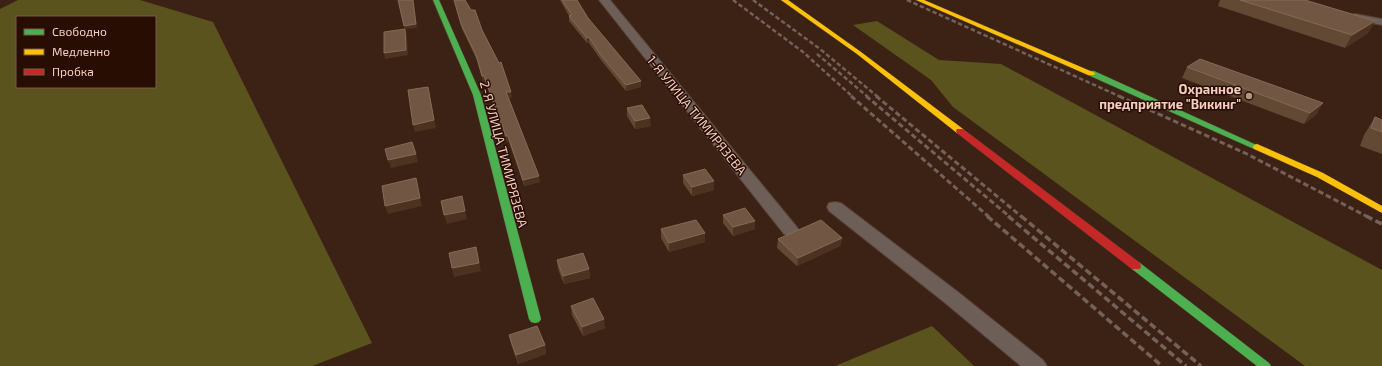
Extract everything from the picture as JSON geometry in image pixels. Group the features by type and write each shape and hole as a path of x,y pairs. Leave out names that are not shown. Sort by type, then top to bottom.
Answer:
{"street":[{"name":"2-Я УЛИЦА ТИМИРЯЗЕВА","path":"436,0 477,95 535,319"},
{"name":"1-Я УЛИЦА ТИМИРЯЗЕВА","path":"604,0 790,230"},
{"path":"784,0 859,53 1265,366"},
{"path":"919,0 1040,51 1320,175 1382,210"},
{"path":"1341,13 1382,22"},
{"path":"836,207 1036,366"}],"shaded area":[{"path":"18,0 140,0 213,22 372,343 312,366 0,366 0,9"},
{"path":"877,21 939,60 1001,64 1382,270 1382,366 1305,366 953,107 931,80 853,25"},
{"path":"932,326 974,366 835,366"}],"building":[{"path":"398,0 413,0 416,24 404,26"},
{"path":"454,0 465,0 471,10 475,10 482,30 499,63 501,62 511,92 506,92 539,176 523,180 508,136 506,136 484,76 482,76 476,55 461,24"},
{"path":"562,0 577,0 588,18 641,81 626,85 600,54 589,37 587,38 569,16 572,15"},
{"path":"1240,0 1305,0 1375,21 1352,35"},
{"path":"405,29 406,50 384,53 384,32"},
{"path":"1200,59 1323,103 1310,113 1187,67"},
{"path":"428,87 434,120 413,125 408,90"},
{"path":"642,105 650,118 635,121 627,108"},
{"path":"1375,117 1382,120 1382,132 1371,128"},
{"path":"412,142 416,154 388,160 385,149"},
{"path":"705,169 714,181 692,187 683,175"},
{"path":"416,178 420,198 385,206 382,186"},
{"path":"462,196 465,211 444,215 441,201"},
{"path":"745,208 755,221 733,227 723,215"},
{"path":"696,220 705,233 669,243 661,229"},
{"path":"821,220 842,238 798,258 778,239"},
{"path":"476,247 479,263 452,268 449,253"},
{"path":"583,253 589,269 563,276 557,260"},
{"path":"593,298 604,319 582,327 571,306"},
{"path":"537,326 545,345 516,355 509,335"}],"railway":[{"path":"733,0 803,52 853,97"},
{"path":"753,0 820,49 878,97"},
{"path":"907,0 1121,97"},
{"path":"817,54 868,97"},
{"path":"851,96 989,217"},
{"path":"866,96 1010,217"},
{"path":"876,96 1022,217"},
{"path":"1119,96 1247,154 1368,217"},
{"path":"987,216 1162,366"},
{"path":"1008,216 1186,366"},
{"path":"1021,216 1201,366"},
{"path":"1368,217 1382,224"}],"traffic: fast":[{"path":"436,0 477,95 535,319"},
{"path":"1091,73 1257,147"},
{"path":"1136,266 1265,366"}],"traffic: slow":[{"path":"784,0 859,53 960,131"},
{"path":"919,0 1091,73"},
{"path":"1257,147 1320,175 1382,210"}],"traffic: jam":[{"path":"960,131 1136,266"}],"place":[{"name":"Охранное предприятие \"Викинг\"","path":"1249,96"}]}
